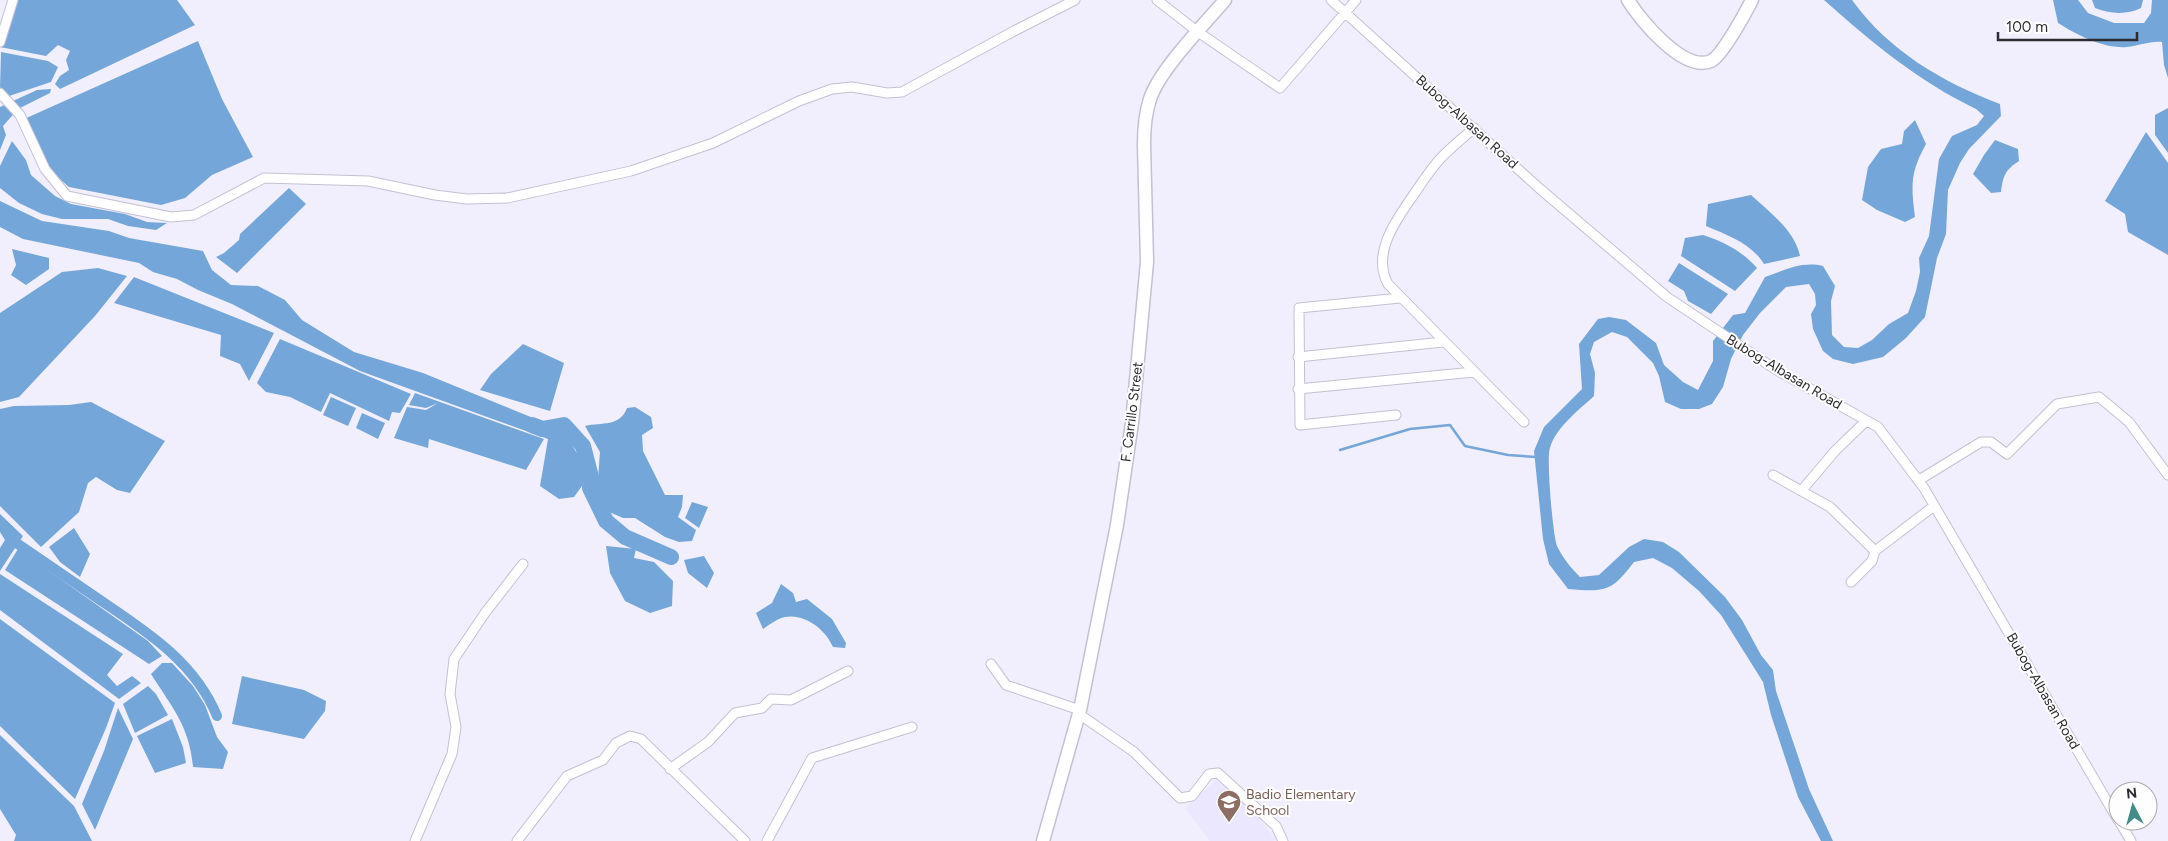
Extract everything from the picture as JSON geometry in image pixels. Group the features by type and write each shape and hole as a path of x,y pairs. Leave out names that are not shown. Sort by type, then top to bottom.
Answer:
{"street":[{"path":"0,42 13,0"},
{"path":"0,93 20,115 45,170 67,196 171,217 194,215 264,178 368,181 435,196 467,199 507,198 631,171 713,143 799,101 832,90 852,86 887,93 902,92 1075,0"},
{"path":"1157,0 1198,32 1280,88 1356,0"},
{"name":"F. Carrillo Street","path":"1043,841 1079,712 1117,525 1132,423 1147,262 1144,128 1150,100 1159,81 1225,0"},
{"name":"Bubog-Albasan Road","path":"1331,0 1539,188 1667,297 1775,370 1878,427 1919,480 2108,803"},
{"path":"1628,0 1632,7 1671,49 1694,62 1704,63 1713,60 1725,45 1752,0"},
{"path":"1474,128 1441,158 1426,175 1397,219 1388,238 1383,257 1384,277 1400,298 1524,422"},
{"path":"1396,415 1300,425 1298,389 1299,308 1400,298"},
{"path":"1298,358 1443,342"},
{"path":"1298,389 1474,372"},
{"path":"1919,480 1981,442 1991,442 2007,454 2057,404 2099,397 2129,422 2168,475"},
{"path":"1802,490 1834,451 1866,420"},
{"path":"1773,475 1830,507 1875,551"},
{"path":"1851,582 1872,561 1875,551 1934,506"},
{"path":"415,841 452,754 456,728 450,694 454,659 485,613 523,564"},
{"path":"991,664 1006,685 1079,712 1134,752 1180,798 1192,796 1209,774 1218,774 1276,826 1282,841"},
{"path":"670,769 708,742 735,713 762,708 771,699 791,700 848,671"},
{"path":"767,841 812,758 912,727"},
{"path":"517,841 567,776 603,760 616,743 630,736 641,739 745,841"}],"shaded area":[{"name":"Badio Elementary School","path":"1219,778 1241,798 1276,839 1274,841 1210,841 1185,808"}],"water":[{"path":"11,0 177,0 195,25 60,89 55,84 60,76 69,70 66,60 70,51 58,45 46,56 0,47"},
{"path":"1824,0 1852,0 1883,35 1918,63 1958,86 2000,104 2001,116 1969,149 1960,163 1948,190 1946,234 1937,258 1925,317 1906,338 1883,357 1853,364 1833,359 1823,351 1813,329 1811,314 1816,305 1815,294 1809,284 1786,287 1760,313 1743,335 1731,359 1723,387 1712,404 1699,409 1681,409 1665,402 1659,376 1653,363 1627,337 1612,332 1594,342 1590,354 1595,373 1594,396 1569,419 1553,440 1549,454 1549,481 1555,540 1567,563 1580,577 1599,575 1629,547 1644,539 1663,542 1679,552 1725,597 1742,620 1761,655 1773,670 1776,691 1809,789 1833,841 1821,841 1798,797 1771,715 1763,682 1721,615 1699,591 1672,568 1653,558 1634,562 1613,585 1607,588 1600,590 1568,589 1549,564 1543,539 1534,451 1544,427 1582,389 1579,344 1598,319 1609,317 1626,320 1656,343 1664,365 1683,382 1698,390 1713,361 1713,341 1733,315 1745,313 1765,277 1801,265 1823,266 1835,286 1831,301 1832,335 1844,347 1858,348 1872,340 1889,324 1908,313 1920,272 1919,258 1929,236 1939,159 1952,136 1977,125 1984,116 1976,109 1934,86 1896,60"},
{"path":"2053,0 2078,0 2088,13 2114,23 2144,23 2151,13 2152,0 2168,0 2168,78 2164,65 2162,42 2118,47 2091,40 2058,23"},
{"path":"2092,0 2143,0 2141,8 2130,12 2118,13 2106,12 2095,8"},
{"path":"198,41 222,99 253,157 212,175 185,198 161,205 69,187 42,164 22,120"},
{"path":"1,52 48,61 58,67 51,82 9,96 0,88"},
{"path":"51,89 50,93 18,109 3,126 6,135 0,150 0,107 37,90"},
{"path":"2168,108 2168,153 2155,135 2155,115"},
{"path":"1915,120 1926,144 1914,171 1913,196 1915,217 1905,222 1877,210 1862,200 1868,167 1881,149 1902,144 1904,131"},
{"path":"2146,132 2168,163 2168,255 2128,232 2125,214 2105,201"},
{"path":"1995,140 2018,149 2019,161 2006,174 2001,192 1991,193 1973,174"},
{"path":"12,141 26,160 31,175 55,196 71,204 125,214 147,222 167,223 156,230 128,226 108,219 62,219 42,214 19,203 0,188 0,166"},
{"path":"289,188 306,204 237,273 216,257 224,253 239,240 240,234"},
{"path":"1751,195 1787,230 1793,238 1800,256 1764,264 1745,245 1730,236 1706,226 1708,204"},
{"path":"0,201 42,221 109,231 129,238 203,251 212,270 231,285 258,286 285,300 302,320 354,352 423,373 553,426 569,440 590,475 574,497 559,499 540,486 548,439 360,371 232,304 177,279 153,272 139,263 23,239 0,227"},
{"path":"1703,235 1732,248 1757,268 1735,291 1681,256 1685,238"},
{"path":"12,249 49,258 49,269 26,285 11,275 16,265"},
{"path":"1679,263 1728,294 1711,314 1688,301 1684,291 1668,281"},
{"path":"98,268 127,276 95,316 19,397 0,402 0,313 62,272"},
{"path":"134,277 274,333 249,381 240,364 220,356 221,335 114,303"},
{"path":"280,339 411,394 400,413 392,412 389,421 330,393 321,412 290,397 266,392 257,383"},
{"path":"523,344 564,363 550,411 480,390 491,374"},
{"path":"415,393 544,439 526,470 429,439 428,448 394,438 407,407 426,410 438,403 426,408 409,405"},
{"path":"331,397 356,408 348,426 323,415"},
{"path":"91,402 165,441 130,493 117,490 96,477 88,483 79,512 41,547 0,506 0,409 14,406 69,405"},
{"path":"635,407 651,417 653,428 642,435 643,451 665,495 683,495 682,507 678,517 696,530 692,541 679,542 665,537 635,518 623,518 607,511 597,492 600,452 585,426 610,423 620,418 627,408"},
{"path":"362,413 385,423 378,439 356,428"},
{"path":"692,502 708,507 699,528 685,518"},
{"path":"0,514 23,536 0,571 0,548 5,540 0,532"},
{"path":"74,528 90,554 80,577 60,562 49,547"},
{"path":"606,546 636,549 634,558 654,562 673,581 672,606 650,613 625,601 610,573"},
{"path":"18,549 148,641 162,656 149,664 5,570"},
{"path":"704,556 714,573 707,588 688,573 684,560"},
{"path":"0,574 123,654 107,675 117,686 132,676 141,683 119,699 0,610"},
{"path":"781,584 793,593 796,602 807,599 832,619 846,643 845,648 833,647 830,641 814,624 793,616 782,618 763,629 756,613 772,603"},
{"path":"0,619 115,703 75,799 0,726"},
{"path":"162,663 172,663 193,686 205,705 217,737 228,752 223,769 193,767 184,728 151,674"},
{"path":"242,676 304,690 326,701 325,711 304,739 232,724"},
{"path":"148,686 156,694 168,715 135,733 123,704"},
{"path":"118,708 133,739 95,830 82,804 104,751"},
{"path":"172,719 183,747 186,763 155,773 137,736"},
{"path":"0,735 74,806 92,841 14,841 16,835 0,809"}],"waterway":[{"path":"532,425 542,429 564,425 583,446 591,477 590,488 606,521 625,537 671,557"},
{"path":"1340,450 1410,429 1450,425 1465,446 1508,455 1536,457"},
{"path":"15,542 135,624 168,649 196,679 208,697 217,716"}],"place":[{"name":"Badio Elementary School","path":"1229,823"}]}
